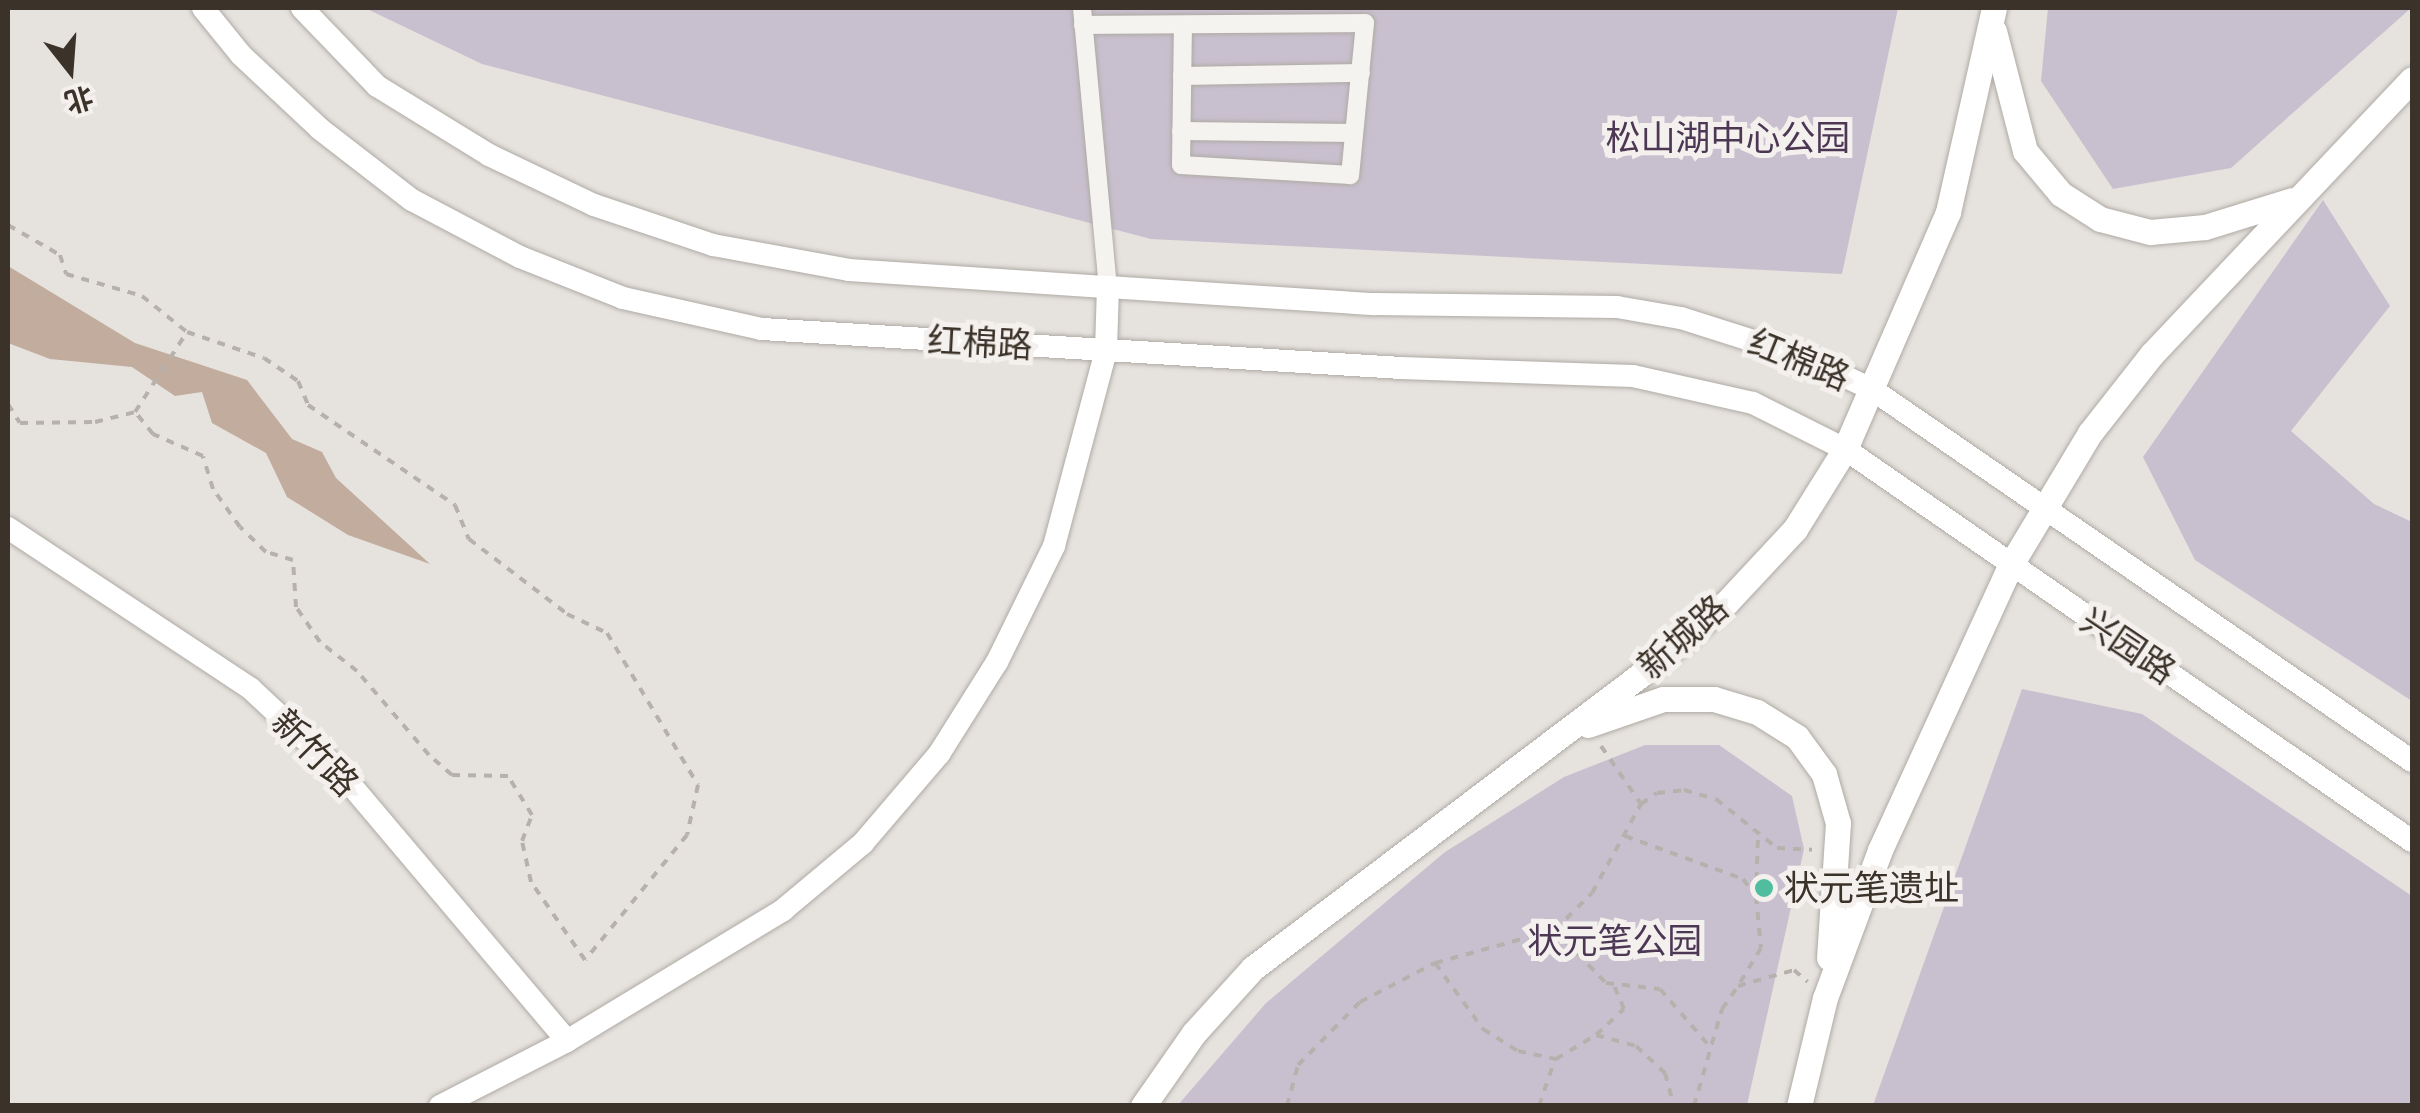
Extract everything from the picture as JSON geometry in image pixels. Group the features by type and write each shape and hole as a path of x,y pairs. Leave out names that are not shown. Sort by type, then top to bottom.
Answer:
{"main road":[{"name":"红棉路","path":"203,8 241,56 320,129 412,200 520,257 623,298 762,330 1632,376 1753,403 1844,449"},
{"name":"红棉路","path":"302,8 377,86 488,155 594,205 713,245 849,270 1374,304 1616,307 1756,340 1873,390"},
{"path":"1993,14 2025,151 2060,194 2100,219 2150,232 2204,227 2296,199"},
{"name":"新城路","path":"1143,1106 1253,968 1726,602 1795,529 1844,449 1873,390 1948,212 1993,14"},
{"path":"1799,1106 1825,998 1887,833 2010,566 2090,433 2152,354 2412,79"},
{"path":"440,1106 567,1041 782,910 863,843 939,754 997,662 1054,546 1106,350 1108,287"},
{"name":"兴园路","path":"1873,390 2412,761"},
{"name":"兴园路","path":"1844,449 2412,841"},
{"name":"新竹路","path":"8,528 252,689 340,772 567,1041"},
{"path":"1538,751 1587,726 1663,700 1714,699 1757,712 1798,737 1824,774 1838,823 1825,998"}],"street":[{"path":"1108,287 1083,16 1183,25 1366,23 1350,175 1180,166 1183,25"},
{"path":"1182,76 1360,73"},
{"path":"1181,130 1354,133"}],"path":[{"path":"8,225 60,255 66,274 142,296 187,332 264,358 298,381 308,405 455,505 469,540 567,614 607,633 698,784 688,835 585,960 531,882 522,841 532,815 508,776 452,776 357,671 320,642 296,606 293,560 266,552 240,527 213,489 203,456 153,434 135,412"},
{"path":"8,404 20,423 95,422 135,412 187,332"},
{"path":"1587,726 1641,804"},
{"path":"1287,1106 1298,1064 1360,1002 1435,964 1555,930 1592,894 1641,804 1657,793 1684,790 1741,814 1758,835 1777,848 1837,852"},
{"path":"1694,1106 1722,1009 1754,969 1761,948 1756,896 1758,835"},
{"path":"1625,836 1743,879 1756,896"},
{"path":"1555,930 1571,954 1613,984 1660,989 1712,1049"},
{"path":"1435,964 1483,1029 1518,1051 1556,1058 1596,1035 1624,1009 1613,984"},
{"path":"1738,986 1794,970 1825,998"},
{"path":"1596,1035 1636,1046 1665,1073 1674,1106"},
{"path":"1539,1106 1556,1058"}],"green space":[{"name":"松山湖中心公园","path":"365,8 1898,8 1842,274 1151,239 482,64"},
{"path":"2048,8 2411,8 2231,168 2113,189 2041,81"},
{"path":"2323,200 2390,306 2291,431 2374,504 2412,522 2412,701 2195,560 2143,457"},
{"path":"2022,689 2142,714 2412,896 2412,1105 1873,1105"},
{"name":"状元笔公园","path":"1645,745 1719,745 1792,796 1804,849 1747,1105 1178,1105 1266,1003 1445,852 1564,777"}],"shaded area":[{"path":"8,266 135,343 247,380 292,439 322,452 336,478 430,564 348,535 287,497 266,453 212,423 202,392 175,396 132,367 50,359 8,343"}],"place":[{"name":"状元笔遗址","path":"1764,888"}]}
